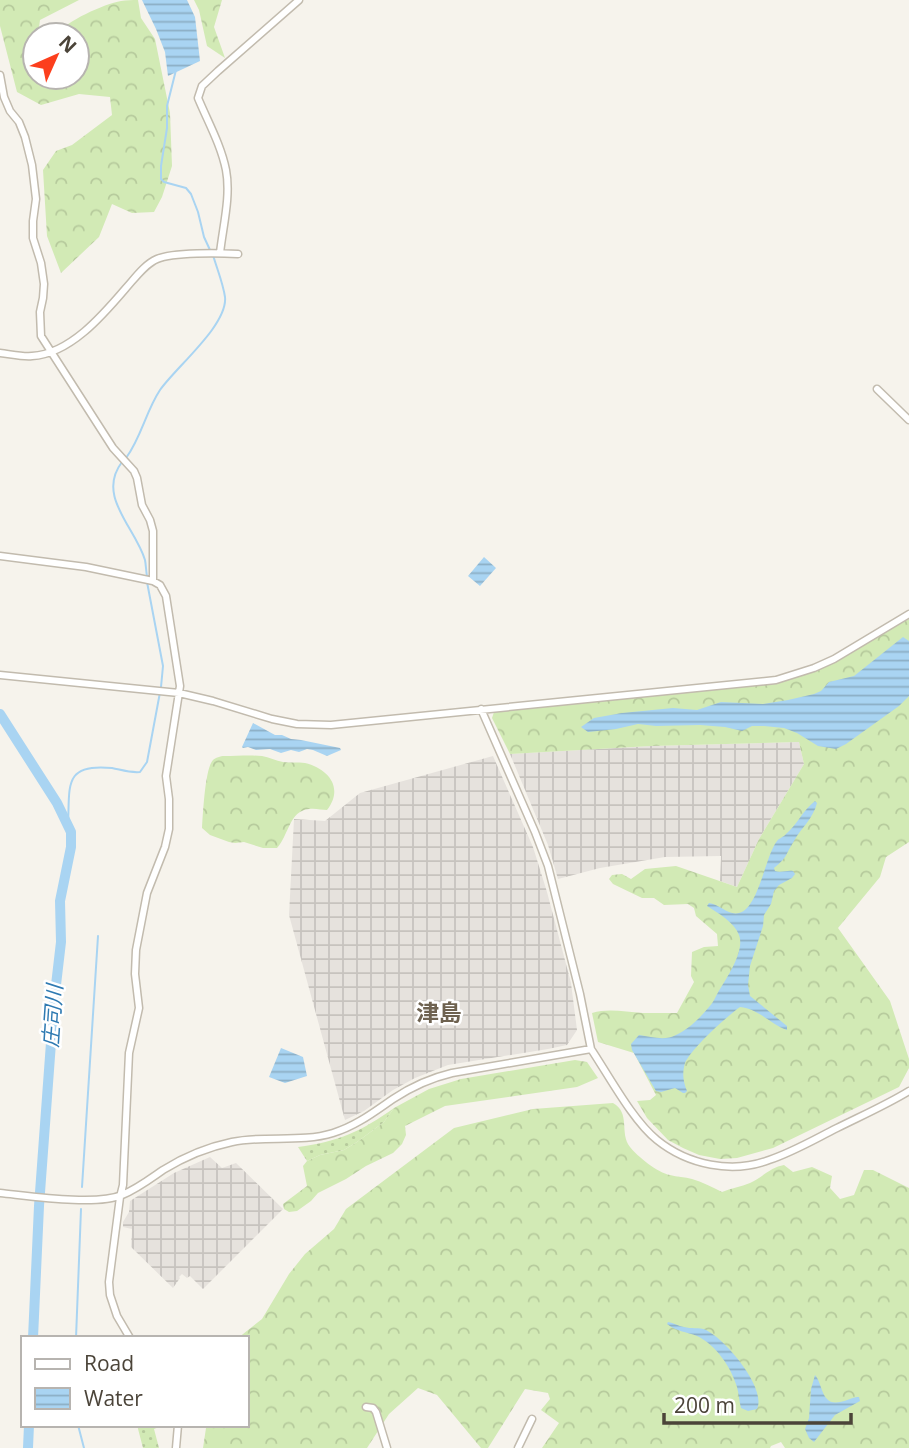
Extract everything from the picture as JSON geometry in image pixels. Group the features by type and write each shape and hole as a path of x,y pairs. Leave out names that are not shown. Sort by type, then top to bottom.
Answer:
{"street":[{"path":"220,253 228,191 226,172 198,93 218,71 299,0"},
{"path":"0,75 4,97 19,122 32,165 36,199 33,238 44,284 40,328 45,344 113,448 134,471 142,505 153,531 153,581"},
{"path":"0,353 32,356 52,352 89,327 140,272 156,259 169,256 238,254"},
{"path":"877,389 909,420"},
{"path":"0,556 86,567 153,581 160,585 166,596 170,615 179,694 166,776 169,830 165,848 147,893 135,950 139,1008 129,1053 123,1185 109,1282 117,1316 129,1336"},
{"path":"0,676 179,694 297,724 331,725 776,680 834,659 909,614"},
{"path":"481,709 548,866 593,1052 638,1120 656,1140 677,1154 701,1163 721,1167 742,1166 766,1161 792,1150 909,1091"},
{"path":"0,1193 95,1200 120,1197 185,1158 211,1148 234,1142 308,1138 334,1133 433,1078 593,1052"},
{"path":"366,1407 373,1408 376,1412 387,1448"},
{"path":"518,1448 532,1419"},
{"path":"176,1448 178,1427"}],"shaded area":[{"path":"799,742 804,764 759,839 737,887 720,881 721,856 665,857 600,868 558,879 548,845 510,754 651,746"},
{"path":"493,756 533,847 547,892 571,983 577,1030 567,1045 448,1065 415,1078 345,1120 289,915 294,819 325,821 360,793"},
{"path":"210,1157 222,1168 236,1163 283,1209 203,1289 190,1276 187,1278 182,1274 173,1288 131,1247 132,1229 123,1227 123,1222 129,1212 130,1201 174,1173"}],"green space":[{"path":"0,0 79,0 40,21 21,21 21,91 91,91 91,21 73,21 96,9 125,0 138,0 141,18 155,39 170,113 172,166 162,197 154,212 132,213 112,204 99,237 61,273 47,236 43,170 56,151 72,145 112,115 110,97 79,94 41,105 17,92 0,26"},
{"path":"194,0 222,0 214,27 225,58 207,46"},
{"path":"909,619 909,842 886,857 880,877 838,928 890,1001 909,1059 909,1068 899,1087 773,1148 737,1158 720,1159 699,1155 668,1140 647,1118 637,1101 650,1100 656,1095 634,1053 598,1042 592,1013 677,1013 694,982 691,976 692,952 704,947 718,946 717,934 696,916 694,908 688,904 664,905 654,898 642,898 613,884 609,879 612,875 622,874 631,879 645,869 676,866 737,887 759,839 804,764 799,742 651,746 510,754 492,718 494,712 775,684 814,672"},
{"path":"224,756 262,756 314,766 331,780 334,787 332,802 327,810 309,809 297,814 277,848 229,842 210,835 202,828 206,781 213,760"},
{"path":"575,1060 587,1062 598,1078 577,1087 445,1106 405,1126 406,1135 402,1144 393,1153 318,1193 297,1211 289,1212 284,1209 283,1204 307,1186 303,1166 307,1161 344,1150 384,1122 394,1108 429,1089 461,1079"},
{"path":"613,1103 622,1112 625,1136 633,1151 665,1174 692,1179 722,1192 750,1183 784,1165 793,1172 812,1167 832,1176 830,1188 840,1199 854,1195 864,1170 873,1170 909,1188 909,1448 785,1448 781,1442 770,1448 542,1448 559,1423 541,1410 550,1399 548,1393 525,1389 488,1448 481,1448 437,1395 418,1388 389,1414 367,1448 203,1448 207,1427 248,1427 248,1336 241,1336 262,1319 289,1274 305,1254 334,1229 346,1209 454,1128 533,1109"},
{"path":"394,1108 384,1122 344,1150 307,1161 298,1147 349,1134"},
{"path":"138,1427 159,1427 154,1429 159,1448 143,1448"}],"water":[{"path":"142,0 187,0 195,17 200,61 168,76 165,52"},
{"path":"484,557 496,568 480,586 468,576"},
{"path":"903,637 909,641 909,696 899,706 836,749 818,746 784,728 764,726 752,726 742,731 700,725 638,724 588,732 581,727 594,718 622,713 673,708 697,710 721,702 763,704 814,694 829,682 854,676"},
{"path":"253,723 275,735 341,750 327,756 307,749 281,753 270,749 243,748"},
{"path":"815,801 817,803 810,819 784,858 774,868 775,871 793,871 795,874 774,891 771,904 764,915 750,966 750,996 787,1026 787,1030 747,1008 740,1007 694,1050 685,1063 685,1093 675,1088 656,1091 631,1044 639,1035 672,1037 694,1023 711,1005 735,963 740,941 733,926 707,906 709,903 713,904 735,913 746,909 757,892 777,841"},
{"path":"281,1048 303,1057 307,1076 285,1083 269,1077"},
{"path":"668,1322 706,1330 723,1343 750,1377 756,1389 757,1409 748,1411 741,1408 734,1379 727,1364 716,1351 704,1340 674,1328 667,1324"},
{"path":"815,1375 829,1401 840,1402 859,1397 860,1401 835,1415 814,1442 805,1429"}],"waterway":[{"path":"176,70 167,106 161,179 186,188 191,194 210,250"},
{"path":"126,458 160,390 210,333 224,308 224,292 213,255"},
{"path":"122,462 115,475 115,499 145,560 147,576"},
{"path":"68,824 70,788 77,774 96,767 140,772 147,762 163,666 147,582"},
{"name":"庄司川","path":"0,714 57,803 71,832 71,847 60,901 61,942 39,1206 33,1336"},
{"path":"82,1187 98,936"},
{"path":"76,1336 81,1209"},
{"name":"庄司川","path":"28,1448 29,1427"},
{"path":"79,1427 84,1448"}],"district":[{"name":"津島","path":"439,1013"}]}
